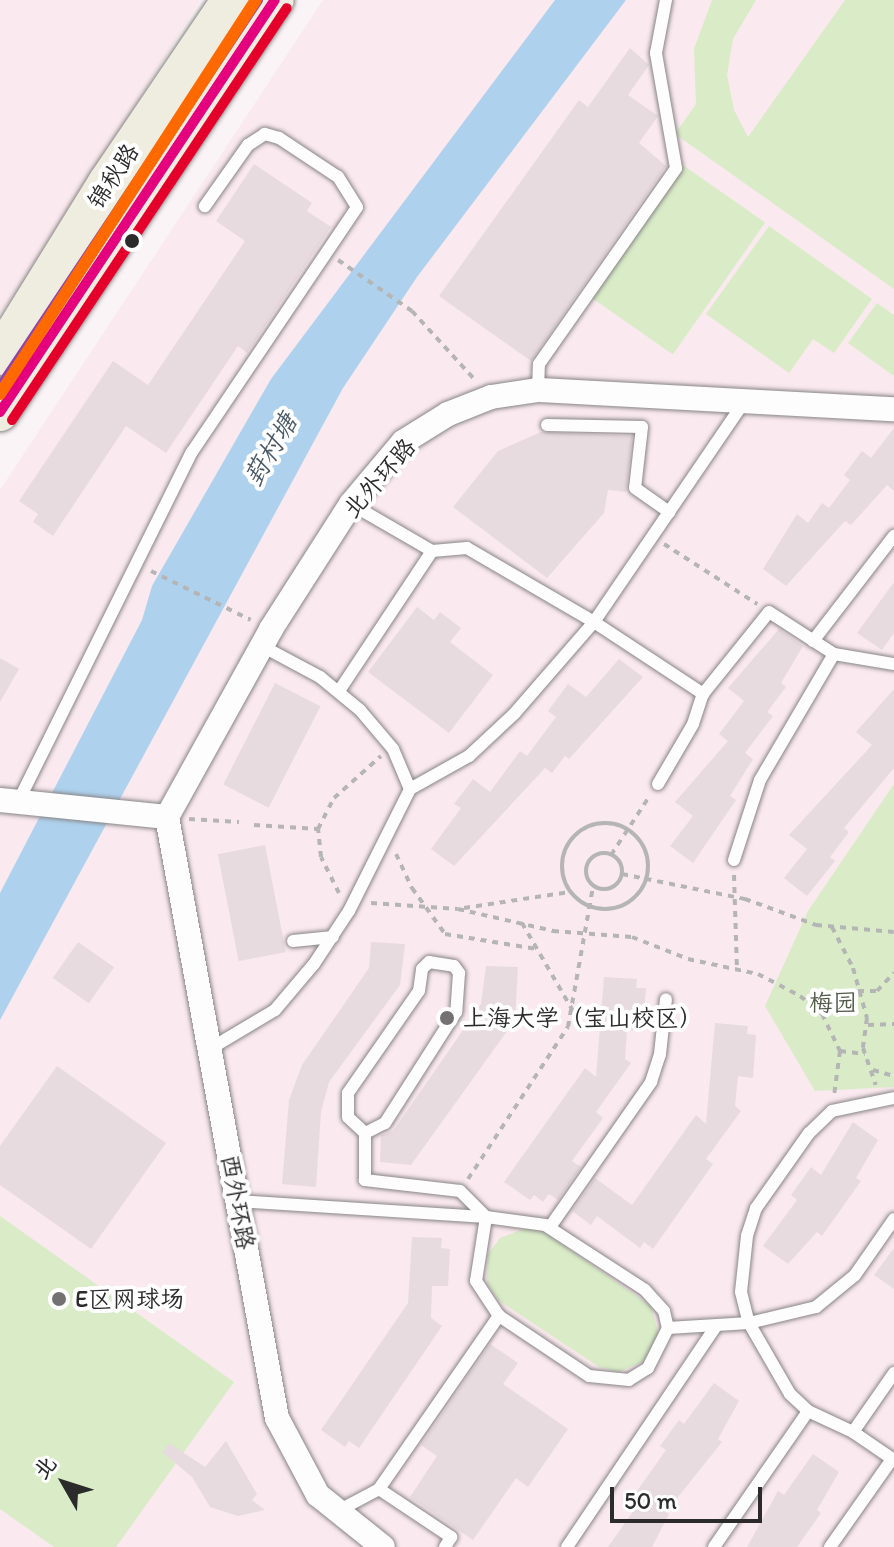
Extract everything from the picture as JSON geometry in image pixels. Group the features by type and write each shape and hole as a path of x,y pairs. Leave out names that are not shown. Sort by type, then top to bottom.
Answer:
{"main road":[{"name":"锦秋路","path":"0,356 107,183 231,0"},
{"name":"锦秋路","path":"0,412 275,0"}],"street":[{"name":"北外环路","path":"167,817 262,646 351,504 403,442 448,414 491,397 538,390 894,409"},
{"path":"19,802 167,817"},
{"name":"西外环路","path":"167,817 213,1047 237,1201 277,1418 306,1478 336,1512 383,1547"}],"lane":[{"path":"538,390 539,364 676,168 656,53 666,0"},
{"path":"19,802 199,440 353,218 355,198 338,177 279,138 265,134 248,145 205,206"},
{"path":"213,1047 275,1010 333,937 349,911 410,789 469,756 514,714 594,622 745,401"},
{"path":"547,425 642,427 635,488 669,512"},
{"path":"351,504 432,551 467,548 594,622 703,694"},
{"path":"813,641 894,536"},
{"path":"339,691 432,551"},
{"path":"658,784 693,724 703,694 769,612 834,654 894,664"},
{"path":"262,646 339,691 393,749 410,789"},
{"path":"734,860 760,780 834,654"},
{"path":"293,941 333,937"},
{"path":"365,1133 385,1123 450,1027 459,973 454,966 429,962 422,969 419,991 348,1093 348,1117 365,1133 365,1180 460,1191 486,1217"},
{"path":"550,1227 651,1082 660,1054 666,999"},
{"path":"830,1547 893,1459 853,1432 808,1411 772,1370 749,1323 741,1292 743,1260 756,1208 809,1133 832,1111 877,1099 894,1098"},
{"path":"237,1201 486,1217 550,1227 645,1290 664,1311 668,1328 648,1368 629,1380 609,1381 589,1376 499,1316 476,1281 486,1217"},
{"path":"668,1328 749,1323 800,1313 829,1299 855,1275 894,1219"},
{"path":"336,1512 379,1489 499,1316"},
{"path":"567,1547 716,1326"},
{"path":"853,1432 894,1373"},
{"path":"714,1547 808,1411"},
{"path":"379,1489 451,1537 445,1547"}],"path":[{"path":"329,255 412,311 491,397"},
{"path":"652,536 769,612"},
{"path":"137,564 228,608"},
{"path":"349,911 321,857 318,829 343,787 362,767 393,749"},
{"path":"611,855 658,784"},
{"path":"167,817 239,822"},
{"path":"601,823 628,829 646,851 647,879 639,894 621,907 587,906 570,892 562,871 572,839 601,823"},
{"path":"254,825 318,829"},
{"path":"387,863 394,849 424,908 451,938 537,949"},
{"path":"460,1191 568,1027 573,1011 587,906 593,886 586,874 589,861 600,853 611,855 619,861 622,874"},
{"path":"734,860 737,968"},
{"path":"622,874 733,897 832,927 894,932"},
{"path":"593,886 607,889 622,874"},
{"path":"373,890 365,903 458,909 570,892"},
{"path":"458,909 522,923 632,937 688,959 737,968 800,996 822,1014 840,1051 832,1111"},
{"path":"522,923 573,1011"},
{"path":"832,927 849,958 868,1025 865,1054 873,1070 877,1099"},
{"path":"857,989 877,991 894,973"},
{"path":"889,980 894,985"},
{"path":"868,1025 894,1024"},
{"path":"840,1051 865,1054"},
{"path":"873,1070 894,1076"}],"shaded area":[{"path":"0,0 200,0 32,274 0,313"},
{"name":"上海大学（宝山校区）","path":"323,0 894,0 894,1547 0,1547 0,490"}],"green space":[{"path":"712,0 756,0 733,39 727,75 734,110 748,137 845,0 894,0 894,289 675,134 696,104 694,49"},
{"path":"680,163 765,223 673,355 588,295"},
{"path":"769,226 872,299 834,353 813,339 789,373 706,314"},
{"path":"877,303 894,315 894,376 848,343"},
{"name":"梅园","path":"894,784 894,1087 815,1091 765,1006 808,911"},
{"name":"E区网球场","path":"0,1216 234,1382 116,1547 54,1547 0,1509"},
{"path":"526,1228 544,1232 651,1306 659,1335 645,1361 618,1372 599,1367 498,1300 487,1283 488,1254 500,1238"}],"water":[{"name":"葑村塘","path":"555,0 626,0 417,277 343,388 0,1020 0,893 142,620 152,586 271,379"}],"building":[{"path":"630,48 649,65 628,95 658,116 639,143 666,166 531,361 439,296 579,100 588,107"},
{"path":"254,164 312,203 307,211 331,227 247,353 238,346 166,453 126,426 53,536 33,522 38,514 19,501 113,361 148,385 245,241 216,221"},
{"path":"894,428 894,491 887,485 851,525 845,521 786,586 763,569 797,514 808,523 822,503 829,508 850,480 844,475 862,451 871,458"},
{"path":"541,432 632,436 626,492 608,490 604,513 547,578 453,507 498,451"},
{"path":"894,582 894,633 882,650 857,633"},
{"path":"417,607 434,620 440,612 461,628 450,642 493,675 449,733 368,672"},
{"path":"779,629 803,646 781,683 786,687 767,712 773,716 745,753 753,759 730,796 736,800 693,863 670,846 693,816 675,802 728,741 719,734 744,701 728,688"},
{"path":"0,658 19,669 0,702"},
{"path":"619,659 643,677 569,759 565,756 552,773 545,768 454,866 431,849 461,808 454,804 473,779 490,792 520,751 527,756 556,717 548,711 568,684 586,697"},
{"path":"275,683 320,706 269,808 223,785"},
{"path":"894,689 894,768 844,828 849,832 830,857 835,861 807,896 784,878 807,849 789,835 872,745 856,732"},
{"path":"265,845 286,952 239,961 218,854"},
{"path":"78,942 114,967 89,1003 53,978"},
{"path":"371,942 405,944 400,985 329,1082 321,1112 316,1187 282,1184 289,1100 302,1065 369,968"},
{"path":"486,966 518,967 515,1020 411,1165 380,1162 381,1135 393,1131 481,1004"},
{"path":"604,977 637,979 636,988 646,988 642,1031 627,1030 625,1059 631,1063 596,1112 603,1118 572,1161 581,1167 558,1200 549,1194 543,1202 534,1195 530,1200 504,1182 585,1068 596,1077"},
{"path":"715,1023 748,1026 747,1034 756,1035 753,1078 738,1076 735,1106 741,1111 706,1159 713,1164 653,1249 644,1242 640,1248 597,1216 591,1225 572,1211 595,1178 632,1205 696,1115 706,1124"},
{"path":"57,1066 166,1143 91,1249 0,1185 0,1146"},
{"path":"853,1122 878,1140 856,1178 861,1181 822,1236 817,1232 788,1264 763,1246 797,1200 791,1195 811,1167 821,1175"},
{"path":"412,1237 442,1238 441,1248 450,1249 448,1286 432,1286 431,1318 442,1326 359,1448 349,1441 345,1447 321,1430 408,1303"},
{"path":"894,1248 894,1289 874,1275"},
{"path":"490,1344 518,1363 503,1384 568,1429 528,1487 516,1478 473,1540 410,1497 437,1456 421,1445"},
{"path":"714,1383 739,1401 718,1439 722,1442 666,1512 669,1514 652,1547 608,1547 644,1496 637,1491 666,1450 660,1446 679,1420 684,1424"},
{"path":"226,1441 257,1494 252,1500 265,1510 238,1516 210,1507 192,1477 162,1452 169,1443 205,1467"},
{"path":"813,1454 839,1472 817,1510 821,1513 797,1547 747,1547 778,1491 784,1495"}],"transit line":[{"path":"0,394 256,0"},
{"path":"0,387 258,0"},
{"path":"0,412 275,0"},
{"path":"12,420 287,8"}],"place":[{"name":"上海大学（宝山校区）","path":"447,1018"},
{"name":"E区网球场","path":"59,1299"}]}
